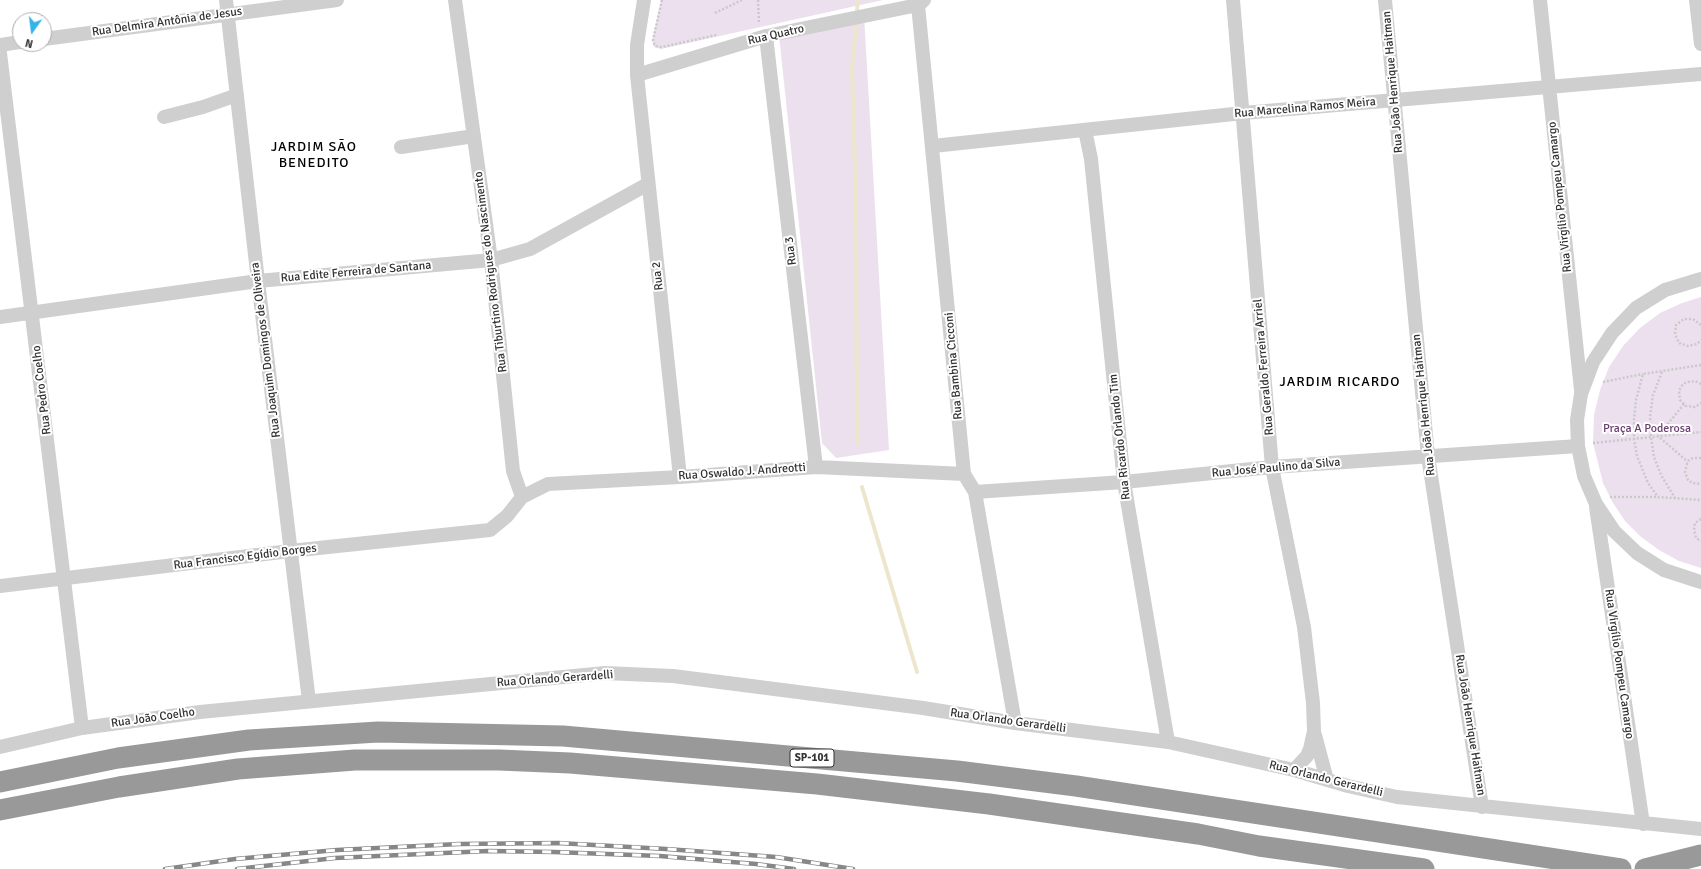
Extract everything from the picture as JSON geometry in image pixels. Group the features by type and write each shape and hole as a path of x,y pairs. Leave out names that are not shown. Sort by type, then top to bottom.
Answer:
{"highway":[{"name":"SP-101","path":"0,782 118,758 249,740 378,732 563,736 957,771 1068,785 1621,869"},
{"name":"SP-101","path":"0,810 119,786 238,769 355,760 499,760 570,763 817,784 966,801 1198,834 1259,846 1424,869"},
{"path":"1259,846 1355,869"},
{"path":"1645,869 1701,855"}],"street":[{"name":"Rua Joaquim Domingos de Oliveira","path":"226,0 290,551 309,700"},
{"name":"Rua Delmira Antônia de Jesus","path":"52,38 337,0"},
{"name":"Rua Tiburtino Rodrigues do Nascimento","path":"455,0 492,260 513,470 522,497"},
{"name":"Rua 2","path":"644,0 637,44 637,75 680,477"},
{"name":"Rua Geraldo Ferreira Arriel","path":"1233,0 1272,467 1304,627 1313,702 1314,731 1327,780"},
{"name":"Rua João Henrique Haitman","path":"1385,0 1428,456 1482,807"},
{"name":"Rua Virgílio Pompeu Camargo","path":"1540,0 1581,394"},
{"path":"1696,0 1701,44"},
{"name":"Rua Quatro","path":"637,75 766,30 921,2"},
{"name":"Rua Bambina Cicconi","path":"921,2 964,474 975,492 1015,723"},
{"name":"Rua 3","path":"766,30 816,467"},
{"path":"0,45 12,43"},
{"name":"Rua Pedro Coelho","path":"0,53 82,728"},
{"name":"Rua Marcelina Ramos Meira","path":"933,146 1243,113 1701,74"},
{"path":"164,117 203,107 237,94"},
{"name":"Rua Ricardo Orlando Tim","path":"1085,130 1092,159 1124,482 1168,742"},
{"path":"401,147 474,136"},
{"name":"Rua Edite Ferreira de Santana","path":"0,317 32,311 258,280 492,260 530,249 648,184"},
{"path":"1701,279 1666,290 1636,308 1612,332 1593,362 1581,394 1577,420 1578,446 1584,476 1596,504 1614,531 1637,553 1664,570 1701,582"},
{"name":"Rua José Paulino da Silva","path":"975,492 1124,482 1272,467 1578,446"},
{"name":"Rua Oswaldo J. Andreotti","path":"522,497 548,484 680,477 816,467 964,474"},
{"name":"Rua Francisco Egídio Borges","path":"0,586 290,551 490,530 506,516 522,497"},
{"name":"Rua Virgílio Pompeu Camargo","path":"1596,504 1643,824"},
{"name":"Rua Orlando Gerardelli","path":"309,700 605,673 673,676 923,708 1015,723 1168,742 1294,770 1348,786 1397,797 1701,829"},
{"name":"Rua João Coelho","path":"0,747 82,728 200,712 309,700"},
{"name":"Rua Geraldo Ferreira Arriel","path":"1294,770 1307,756 1310,750 1314,731"}],"path":[{"path":"662,0 653,40 655,46 662,47 722,34"},
{"path":"715,13 742,0"},
{"path":"758,0 759,26 766,30"},
{"path":"1701,325 1697,321 1688,318 1680,321 1675,330 1676,339 1683,345 1692,346 1701,341"},
{"path":"1603,382 1701,365"},
{"path":"1662,372 1653,395 1650,417 1651,437 1654,457 1675,498"},
{"path":"1643,374 1636,400 1634,439 1648,483 1658,497"},
{"path":"1701,384 1691,381 1683,384 1679,392 1679,396 1684,404 1695,407 1701,403"},
{"path":"1658,436 1684,404"},
{"path":"1593,443 1701,432"},
{"path":"1658,436 1688,462"},
{"path":"1701,458 1694,458 1688,462 1685,468 1686,476 1692,483 1701,484"},
{"path":"1610,497 1658,497 1701,500"},
{"path":"1701,519 1695,523 1694,530 1696,538 1701,541"}],"green space":[{"path":"661,0 883,0 661,49 654,47 652,41"},
{"path":"864,15 889,450 836,458 822,443 779,35"},
{"name":"Praça A Poderosa","path":"1701,297 1701,568 1679,561 1659,550 1641,537 1625,521 1613,503 1603,483 1593,443 1594,415 1600,390 1609,367 1623,346 1640,328 1660,313 1682,303"}],"waterway":[{"path":"857,444 856,208 852,68 858,0"},
{"path":"862,487 917,672"}],"railway":[{"path":"165,869 235,859 337,850 459,844 558,843 776,857 853,869"},
{"path":"237,869 335,858 488,851 660,856 756,864 794,869"}],"district":[{"name":"JARDIM SÃO BENEDITO","path":"314,156"},
{"name":"JARDIM RICARDO","path":"1340,382"}]}
